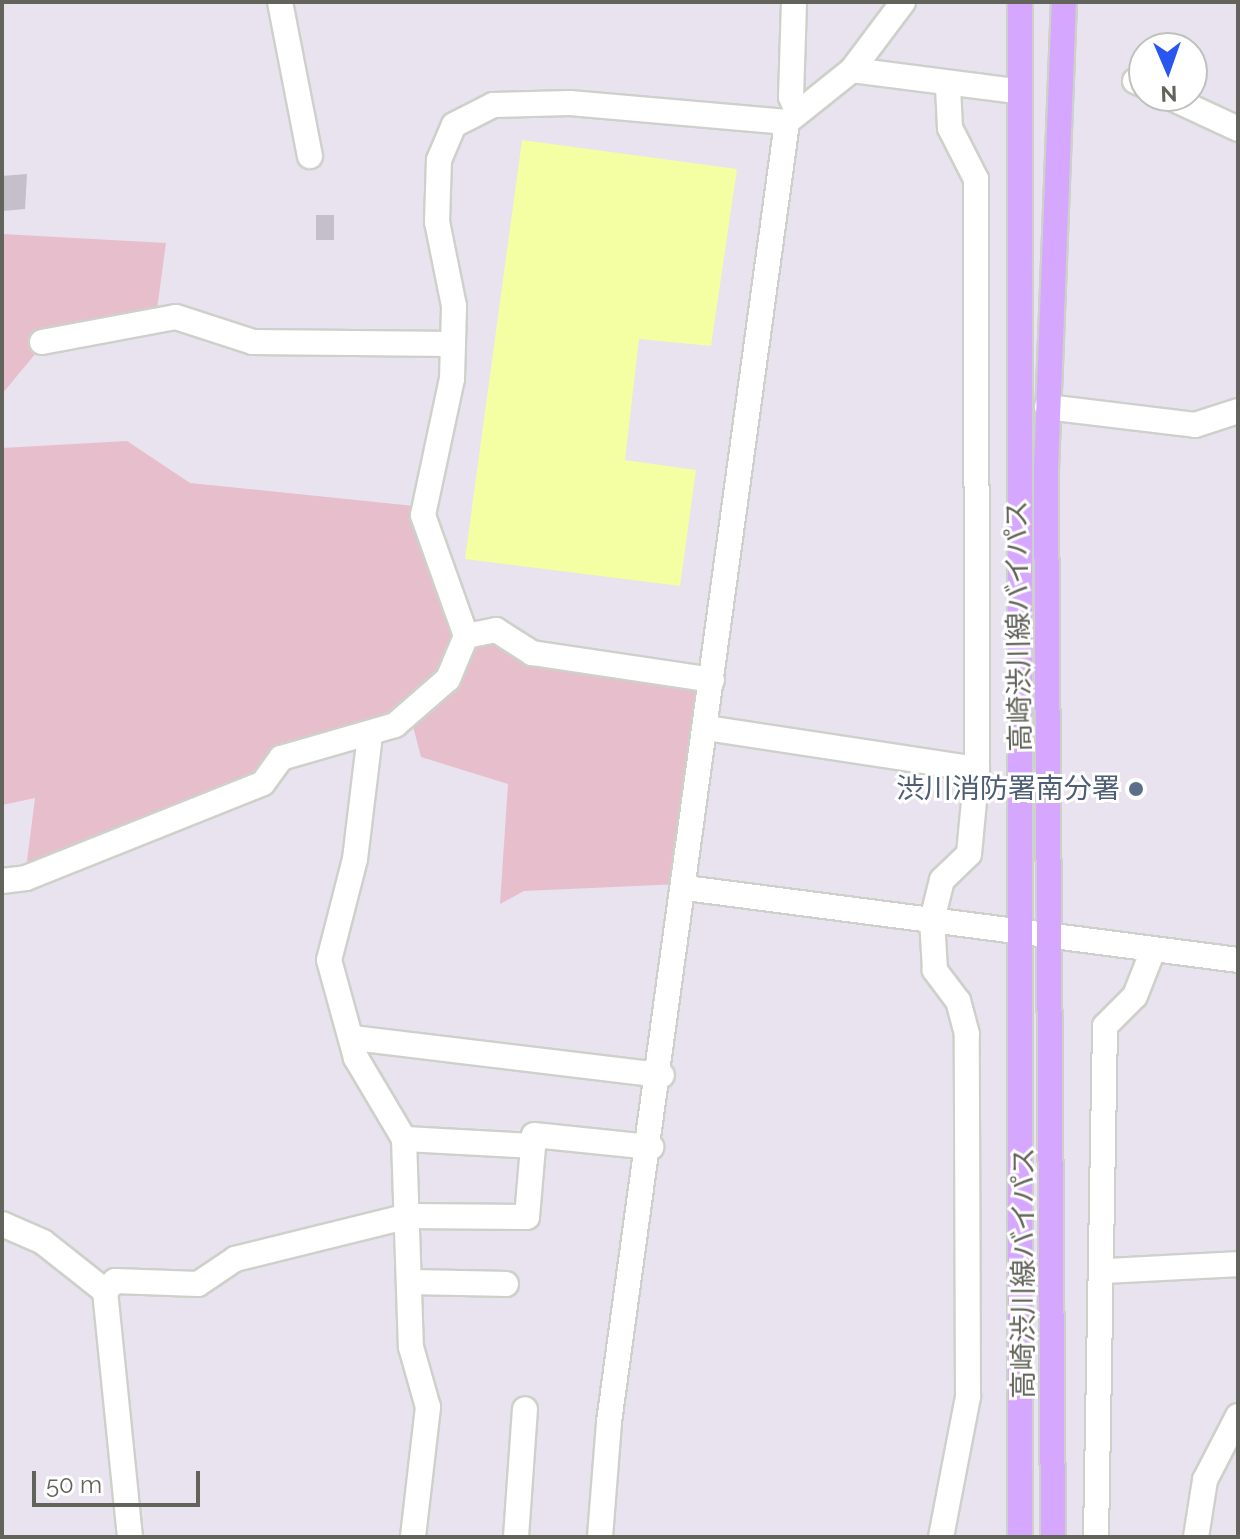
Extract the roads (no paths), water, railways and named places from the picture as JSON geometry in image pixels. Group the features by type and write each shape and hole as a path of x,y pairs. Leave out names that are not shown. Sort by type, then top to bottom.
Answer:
{"main road":[{"name":"高崎渋川線バイパス","path":"1020,2 1017,91 1015,933 1020,1537"},
{"name":"高崎渋川線バイパス","path":"1053,1537 1054,938 1047,407 1064,2"}],"street":[{"path":"280,2 310,156"},
{"path":"600,1537 609,1422 662,1075 712,680 792,117 794,2"},
{"path":"2,881 26,878 263,783 281,758 370,735 425,704 448,679 466,636 423,515 453,344 454,306 437,222 439,160 454,125 493,105 570,103 792,117 852,70 903,2"},
{"path":"852,70 948,87 1017,91"},
{"path":"941,1537 968,1397 967,1034 958,1001 935,970 932,920 942,880 969,854 977,769 976,179 950,128 948,87"},
{"path":"1201,112 1238,129"},
{"path":"42,342 176,317 253,342 453,344"},
{"path":"1047,407 1195,425 1238,411"},
{"path":"466,636 496,630 532,653 712,680"},
{"path":"706,728 977,769"},
{"path":"370,735 355,859 329,960 354,1038 356,1058 404,1139 409,1216 411,1347 428,1407 413,1537"},
{"path":"686,888 1238,960"},
{"path":"1096,1537 1106,1271 1105,1026 1135,996 1153,950"},
{"path":"354,1038 662,1075"},
{"path":"105,1291 115,1281 198,1284 235,1259 409,1216 527,1217 534,1135 651,1147"},
{"path":"404,1139 533,1146"},
{"path":"2,1224 43,1242 105,1291 130,1537"},
{"path":"1106,1271 1238,1264"},
{"path":"410,1282 506,1284"},
{"path":"516,1537 525,1409"},
{"path":"1196,1537 1205,1480 1238,1416"}],"place":[{"name":"渋川消防署南分署","path":"1136,789"}]}
